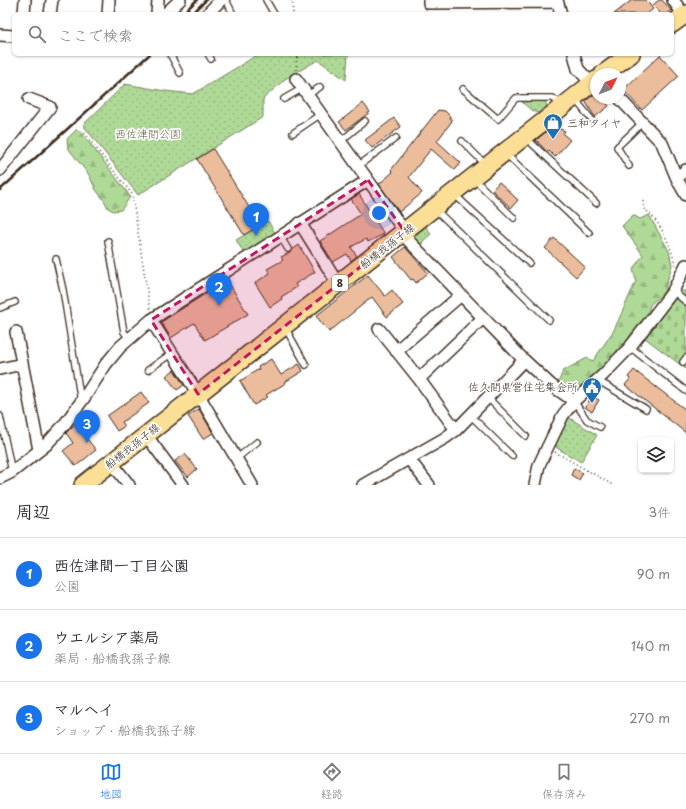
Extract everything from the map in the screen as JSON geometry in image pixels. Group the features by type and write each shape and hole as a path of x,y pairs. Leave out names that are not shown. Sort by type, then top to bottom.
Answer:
{"main road":[{"name":"船橋我孫子線","path":"612,68 628,56"},
{"name":"船橋我孫子線","path":"83,485 590,84"}],"street":[{"path":"24,12 25,0"},
{"path":"50,12 52,0"},
{"path":"108,12 109,0"},
{"path":"157,12 158,0"},
{"path":"168,12 180,0"},
{"path":"209,12 221,0"},
{"path":"429,0 429,3 557,1 560,12"},
{"path":"673,0 681,18"},
{"path":"0,35 12,36"},
{"path":"575,56 578,69 590,75"},
{"path":"296,79 306,91 404,232 406,238 524,360 551,385 574,401"},
{"path":"0,170 50,107 29,99"},
{"path":"625,104 662,143 682,173 678,181 686,195"},
{"path":"0,478 12,472 46,445 64,425 106,364 120,347 151,320 368,180"},
{"path":"300,223 338,284"},
{"path":"535,485 539,465 563,415 574,401 630,348 673,291 684,269"},
{"path":"396,351 461,295"},
{"path":"419,379 483,318"},
{"path":"151,320 198,394 252,485"},
{"path":"379,330 419,379 456,430"},
{"path":"16,332 39,450"},
{"path":"363,485 445,438 456,430 524,360"},
{"path":"0,370 22,364"},
{"path":"146,435 183,485"},
{"path":"409,459 429,485"},
{"path":"112,463 129,485"}],"lane":[{"path":"226,0 232,12"},
{"path":"266,0 273,12"},
{"path":"171,56 180,73"},
{"path":"284,99 320,87"},
{"path":"463,89 498,119 516,98 553,98 569,101 591,119"},
{"path":"293,133 321,114"},
{"path":"341,141 365,121"},
{"path":"629,166 618,147 642,122"},
{"path":"525,137 596,203"},
{"path":"358,166 396,138"},
{"path":"462,141 487,167"},
{"path":"505,153 589,233"},
{"path":"473,178 514,218"},
{"path":"454,193 530,263"},
{"path":"435,208 549,320"},
{"path":"280,236 288,249"},
{"path":"108,241 124,332 129,338"},
{"path":"56,258 63,290 80,396 84,398"},
{"path":"673,291 686,302"},
{"path":"0,308 15,302"},
{"path":"284,327 306,365"},
{"path":"630,348 686,391"},
{"path":"148,370 172,353"},
{"path":"597,380 646,409"},
{"path":"487,397 526,436"},
{"path":"574,401 587,420 600,427"},
{"path":"470,415 512,456"},
{"path":"0,416 12,472"},
{"path":"236,459 257,442"}],"path":[{"path":"292,0 293,12"},
{"path":"296,79 297,56"},
{"path":"82,130 132,194 151,320"},
{"path":"643,201 644,209 652,214 660,226 674,255 676,268 684,269"},
{"path":"547,447 613,485"}],"highlighted area":[{"path":"368,180 405,232 198,394 151,320"}],"green space":[{"name":"西佐津間公園","path":"256,56 348,56 346,80 318,60 285,79 263,99 263,117 138,195 83,125 125,84 193,94"},
{"path":"545,101 548,109 541,114 531,110 522,102"},
{"path":"77,129 82,133 130,197 121,210 113,211 108,208 96,190 89,175 68,148 67,139"},
{"path":"633,215 640,219 649,215 669,251 672,265 664,292 650,305 647,318 640,322 630,342 617,350 612,364 603,368 576,390 567,392 558,383 563,371 587,358 593,361 614,330 636,281 633,269 643,255 622,226"},
{"path":"268,221 275,233 244,253 236,240"},
{"path":"425,225 431,234 423,241 421,248 413,238 413,235"},
{"path":"678,291 686,291 686,369 645,338"},
{"path":"568,417 597,435 581,462 557,448 555,443"}],"building":[{"path":"632,0 646,0 653,9 649,12 617,12"},
{"path":"659,0 662,0 671,10 668,12 659,12 653,5"},
{"path":"659,56 661,56 679,76 642,110 626,93 626,87"},
{"path":"590,97 590,104 607,104 609,106 595,117 585,101"},
{"path":"363,103 370,112 346,130 339,122"},
{"path":"438,110 445,111 452,121 437,141 461,163 455,170 431,149 409,177 422,193 399,212 379,184 393,172 391,170"},
{"path":"394,118 401,127 372,148 365,140"},
{"path":"553,126 565,131 563,134 570,140 555,157 549,151 547,152 536,140"},
{"path":"213,149 260,225 244,235 197,159"},
{"path":"499,182 518,200 511,208 492,190"},
{"path":"359,194 384,234 368,242 366,239 351,247 357,256 351,261 347,254 333,262 320,241 361,214 351,199"},
{"path":"554,238 585,267 576,277 545,248"},
{"path":"299,245 315,272 295,284 297,287 281,297 282,299 270,307 255,283 270,273 267,269 283,260 281,257 291,252"},
{"path":"405,247 428,273 416,283 413,279 411,280 393,257"},
{"path":"368,275 385,296 392,290 403,304 387,317 372,297 329,332 316,316"},
{"path":"227,280 248,314 205,340 194,323 171,338 161,322"},
{"path":"271,359 281,375 299,364 303,371 266,395 268,397 254,405 240,381 259,369 258,367"},
{"path":"174,370 184,385 177,390 166,376"},
{"path":"634,370 686,410 686,433 625,385 630,379 628,377"},
{"path":"141,392 149,403 122,422 125,426 117,431 107,416"},
{"path":"592,396 599,400 592,412 585,407"},
{"path":"199,409 213,433 203,439 188,416"},
{"path":"75,424 96,450 76,466 63,451 73,443 66,433"},
{"path":"185,454 197,469 188,477 175,461"},
{"path":"574,468 583,473 579,480 571,475"}],"railway":[{"path":"184,12 197,0"},
{"path":"194,12 206,0"},
{"path":"0,190 148,56"}],"place":[{"name":"三和タイヤ","path":"553,140"},
{"name":"西佐津間一丁目公園","path":"256,236"},
{"name":"ウエルシア薬局","path":"219,306"},
{"name":"佐久間県営住宅集会所","path":"592,404"},
{"name":"マルヘイ","path":"87,443"}]}
